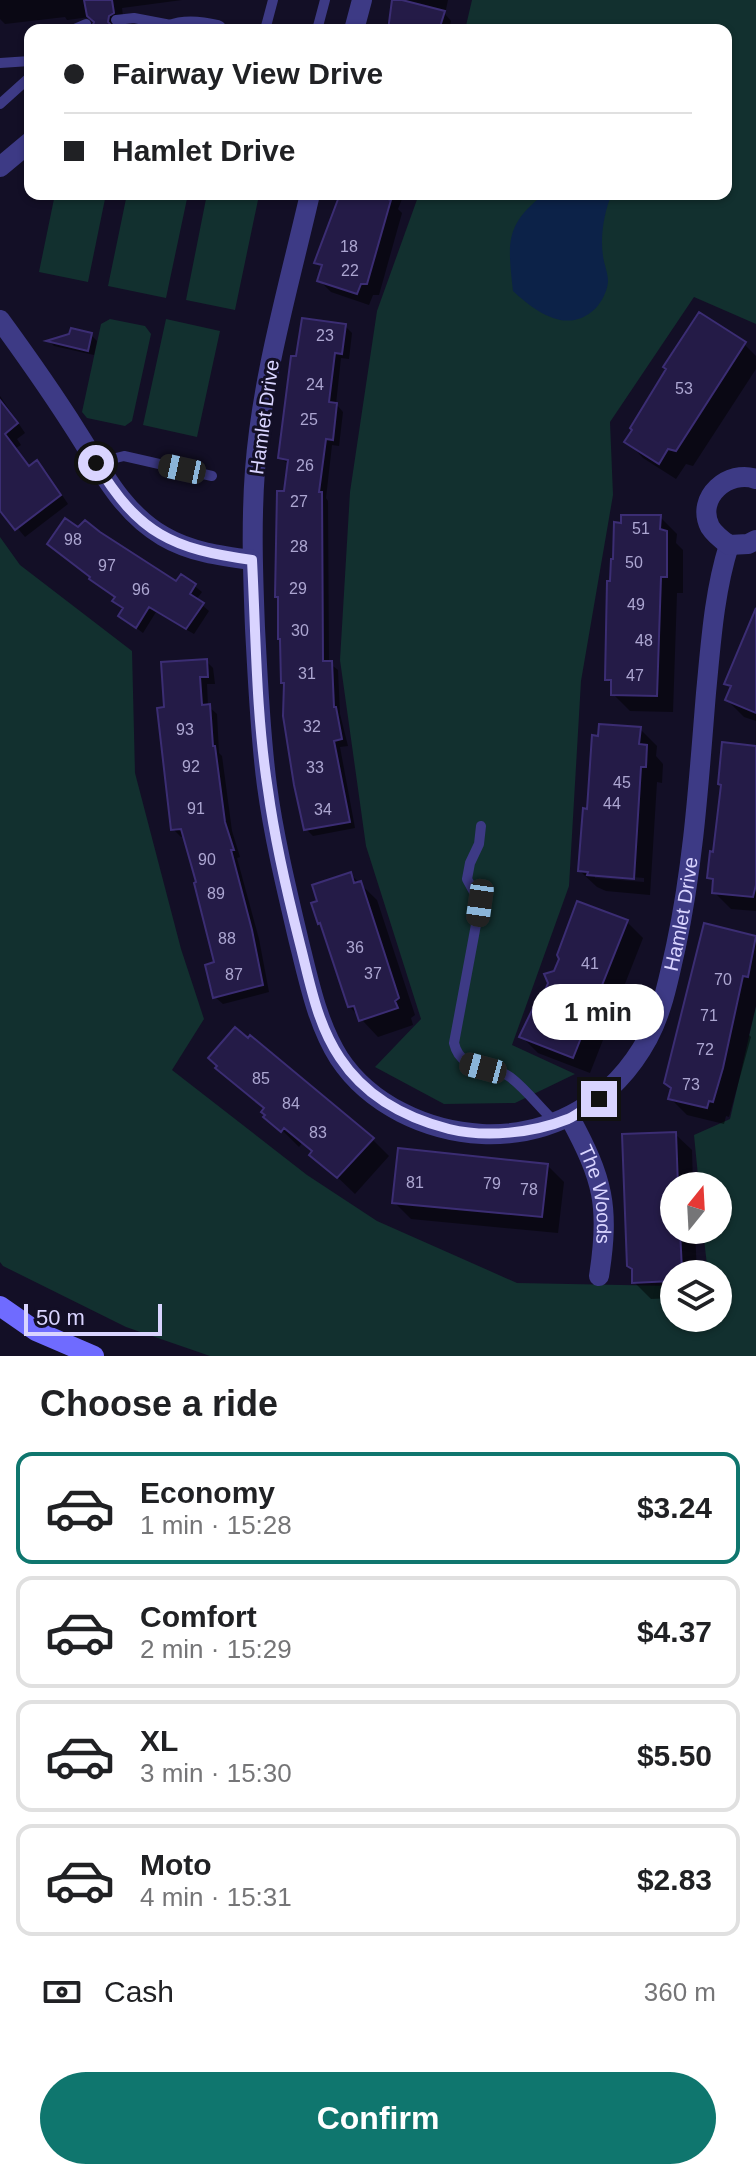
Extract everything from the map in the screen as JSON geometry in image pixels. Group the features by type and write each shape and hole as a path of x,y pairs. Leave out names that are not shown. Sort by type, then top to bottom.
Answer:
{"main road":[{"path":"0,1306 36,1331 94,1356"}],"street":[{"path":"356,24 362,0"},
{"path":"0,167 24,147"},
{"name":"Hamlet Drive","path":"309,200 262,411 255,471 252,560 260,721 268,790 284,876 322,1026 340,1060 365,1086 392,1107 423,1122 456,1131 486,1134 525,1130 562,1120 599,1099 647,1039 662,1002 690,874 715,602 729,545"},
{"path":"0,320 133,515 165,537 205,554 252,560"},
{"path":"755,475 739,475 725,480 709,500 707,514 709,525 729,545 748,544 756,540"},
{"name":"The Woods","path":"562,1120 590,1157 600,1184 605,1211 599,1276"}],"lane":[{"path":"267,24 273,0"},
{"path":"319,24 325,0"},
{"path":"116,20 134,18 158,24"},
{"path":"0,63 24,61"},
{"path":"0,104 24,82"},
{"path":"96,463 124,456 212,476"},
{"path":"481,826 479,844 467,879 480,903 454,1043 457,1053 467,1063 508,1075 562,1120"}],"green space":[{"path":"472,0 756,0 756,324 694,297 610,422 613,495 581,681 569,886 512,1045 575,1074 515,1103 444,1104 375,1067 421,1019 366,846 340,660 350,492 377,311 417,200 732,200 732,24 466,24"},
{"path":"54,200 105,200 88,282 39,272"},
{"path":"126,200 187,200 166,298 108,286"},
{"path":"206,200 258,200 235,310 186,300"},
{"path":"110,319 145,326 151,334 132,421 125,426 87,418 82,412 101,324"},
{"path":"166,319 220,331 197,437 143,425"},
{"path":"0,537 20,565 132,651 135,773 181,949 204,1019 172,1070 307,1175 377,1221 517,1283 660,1286 660,1332 732,1332 732,1260 706,1260 705,1244 732,1244 732,1172 698,1172 694,1135 730,1119 756,1006 756,1356 210,1356 126,1327 0,1262"}],"water":[{"path":"537,200 610,200 602,233 607,288 595,309 584,317 574,320 552,318 513,291 510,260 512,236 515,226"}],"building":[{"path":"84,0 112,0 114,13 109,16 110,24 93,24 87,16"},
{"path":"392,0 445,11 441,24 389,24"},
{"path":"338,200 391,200 367,284 361,284 357,294 317,281 322,265 314,263"},
{"path":"699,312 746,342 676,451 668,449 659,464 624,442 666,369 663,367"},
{"path":"302,318 346,324 342,354 335,353 329,402 337,403 333,440 326,439 319,492 322,492 323,661 332,661 334,707 342,739 334,741 350,822 304,830 283,716 284,683 281,683 278,597 275,597 277,491 284,491 288,460 278,458 291,356 296,356"},
{"path":"71,328 92,333 88,351 46,341 69,334"},
{"path":"0,400 18,423 5,434 29,466 37,460 61,495 15,530 0,511"},
{"path":"621,515 661,515 660,529 667,531 667,577 661,577 657,696 611,695 611,680 605,680 607,581 610,581 613,559 614,522 621,523"},
{"path":"65,518 78,527 85,520 176,581 181,574 196,584 190,594 204,603 186,629 149,607 136,628 118,616 123,608 112,601 115,597 47,544"},
{"path":"756,608 756,713 725,700 731,686 724,684"},
{"path":"207,659 208,677 200,677 202,705 210,704 225,822 234,850 231,850 263,985 213,998 205,965 214,962 196,882 181,829 171,830 157,708 164,707 161,662"},
{"path":"599,724 641,727 639,744 647,745 646,767 641,767 634,879 587,875 588,872 578,871 583,808 587,809 592,735 598,736"},
{"path":"722,742 756,746 756,885 753,897 712,893 713,879 707,878 721,785 718,784"},
{"path":"351,872 354,883 361,881 399,998 395,1001 398,1008 359,1021 354,1006 348,1007 311,903 317,901 312,885"},
{"path":"577,901 628,920 573,1058 519,1037 536,1002 540,1003 548,983 544,974 554,971"},
{"path":"704,923 756,936 748,977 743,976 723,1068 713,1102 709,1101 707,1108 668,1099 671,1088 664,1083"},
{"path":"235,1027 248,1038 250,1035 374,1138 337,1178 309,1155 312,1151 284,1128 281,1132 263,1117 265,1115 261,1112 264,1108 215,1068 217,1066 208,1058"},
{"path":"676,1132 677,1172 660,1172 660,1244 681,1244 682,1260 660,1260 660,1282 632,1283 632,1269 627,1266 622,1134"},
{"path":"398,1148 548,1164 542,1217 392,1203"}],"route":[{"path":"96,463 133,515 165,537 205,554 252,560 260,721 268,790 281,863 312,994 322,1026 340,1060 365,1086 392,1107 423,1122 456,1131 486,1134 525,1130 570,1118 599,1099"}]}
